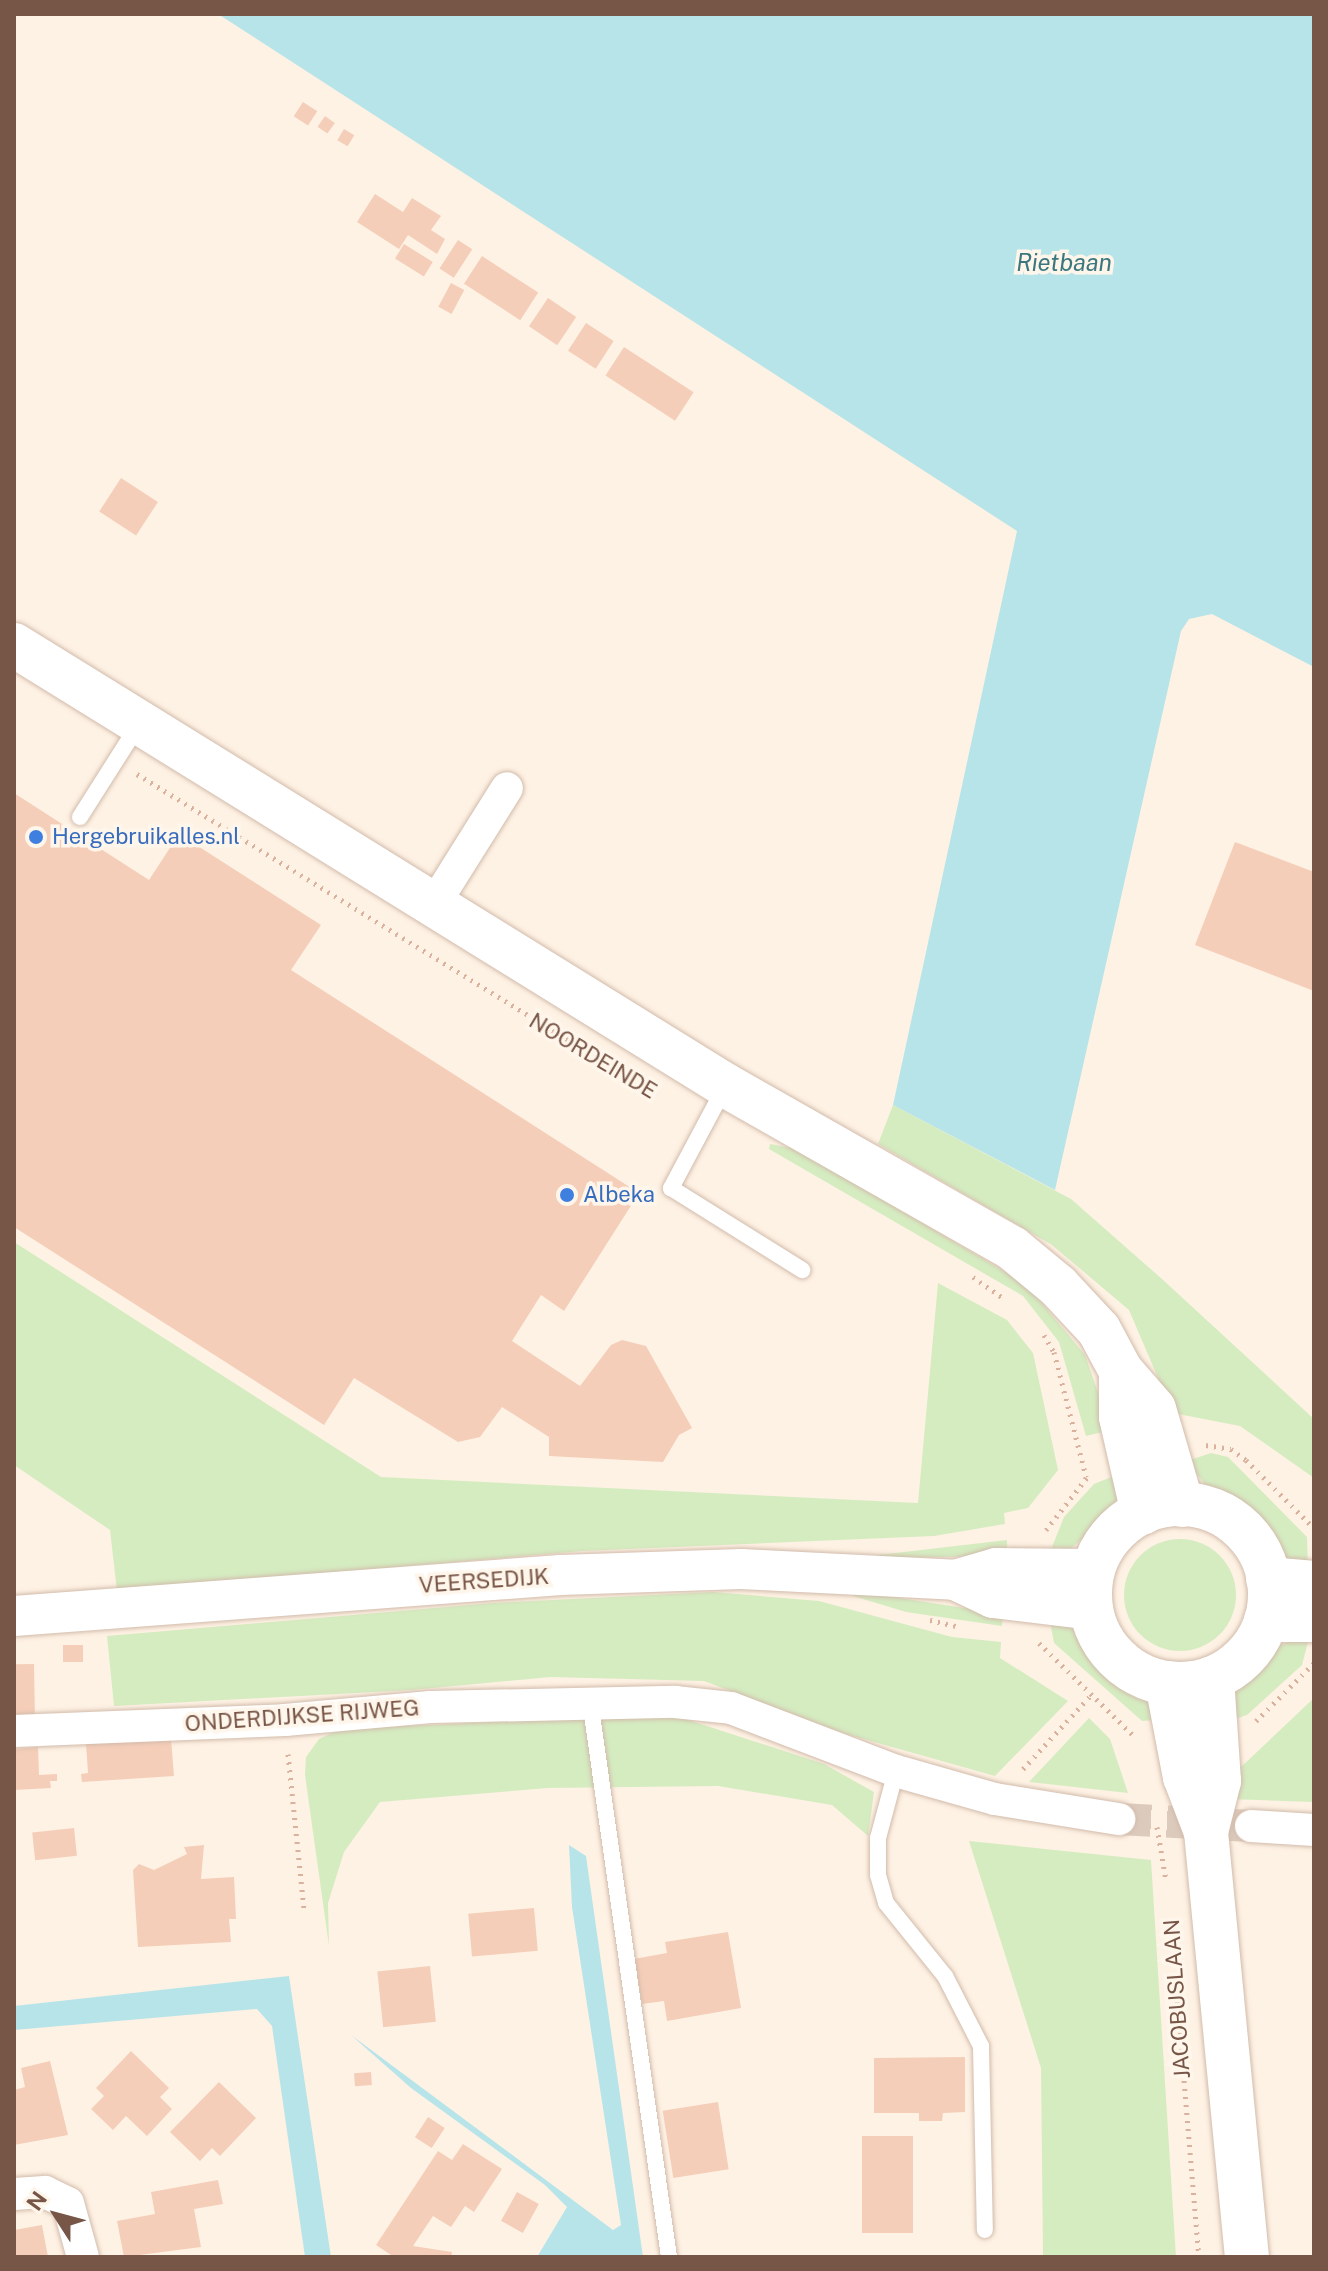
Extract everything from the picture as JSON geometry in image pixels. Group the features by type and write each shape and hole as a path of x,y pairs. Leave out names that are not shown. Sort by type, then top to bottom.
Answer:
{"main road":[{"name":"NOORDEINDE","path":"14,645 725,1085 1012,1248 1058,1286 1099,1330 1121,1371 1154,1409 1162,1509"},
{"path":"1162,1509 1211,1510 1239,1526 1258,1550 1267,1600 1245,1656 1212,1678 1167,1683 1140,1675 1118,1659 1101,1637 1093,1590 1113,1535 1162,1509"},
{"path":"1267,1600 1314,1583"},
{"path":"1267,1600 1314,1620"},
{"name":"JACOBUSLAAN","path":"1206,1832 1219,1781 1212,1678"},
{"name":"JACOBUSLAAN","path":"1167,1683 1185,1777 1206,1832 1247,2257"}],"street":[{"path":"433,906 507,788"},
{"name":"VEERSEDIJK","path":"14,1616 560,1575 741,1569 955,1580 993,1598 1093,1590"},
{"name":"ONDERDIJKSE RIJWEG","path":"14,1731 285,1720 590,1701 731,1708 896,1771 995,1799 1119,1819"},
{"path":"1251,1826 1314,1830"},
{"path":"14,2194 45,2192 68,2203 83,2257"}],"lane":[{"path":"80,817 139,723"},
{"path":"725,1085 671,1188 802,1270"},
{"path":"590,1701 669,2257"},
{"path":"896,1771 878,1838 878,1875 886,1903 945,1976 981,2046 985,2230"}],"path":[{"name":"NOORDEINDE","path":"116,761 636,1082"},
{"path":"964,1272 1011,1304"},
{"path":"1040,1328 1054,1352 1086,1477"},
{"path":"995,1799 1091,1695"},
{"path":"285,1720 304,1908"},
{"name":"JACOBUSLAAN","path":"1155,1815 1168,1890"},
{"name":"JACOBUSLAAN","path":"1175,1968 1199,2257"}],"green space":[{"path":"893,1105 1071,1199 1162,1279 1314,1419 1314,1478 1240,1426 1173,1413 1129,1310 1052,1245 878,1144"},
{"path":"770,1144 796,1149 1026,1284 1085,1355 1111,1430 1086,1436 1059,1342 1023,1296 769,1149"},
{"path":"14,1242 381,1477 918,1503 938,1283 1007,1320 1033,1353 1058,1470 1028,1508 1004,1513 1005,1524 934,1536 582,1551 117,1591 110,1530 14,1465"},
{"path":"1211,1453 1228,1457 1307,1537 1308,1571 1282,1557 1245,1509 1206,1486 1187,1461"},
{"path":"1119,1474 1120,1495 1106,1519 1069,1550 1050,1552 1064,1517 1094,1484"},
{"path":"1180,1539 1201,1543 1219,1556 1232,1574 1236,1595 1232,1616 1219,1634 1201,1647 1180,1651 1159,1647 1141,1634 1128,1616 1124,1595 1128,1574 1141,1556 1159,1543"},
{"path":"1007,1540 1007,1556 878,1558 878,1555"},
{"path":"854,1591 1003,1614 1002,1626 906,1612 853,1596"},
{"path":"713,1592 819,1601 952,1637 1001,1642 1000,1658 1068,1701 995,1776 846,1734 704,1681 551,1677 411,1690 114,1706 107,1636 493,1603"},
{"path":"1049,1616 1082,1634 1091,1653 1149,1704 1156,1720 1142,1721 1054,1643"},
{"path":"1310,1634 1302,1665 1247,1715 1223,1723 1231,1689 1270,1649"},
{"path":"1314,1698 1314,1802 1228,1799 1228,1767 1241,1767"},
{"path":"670,1714 824,1764 874,1792 868,1836 832,1805 718,1786 548,1788 380,1802 344,1852 328,1903 329,1946 305,1775 306,1757 319,1739 341,1729"},
{"path":"1089,1718 1110,1739 1128,1793 1029,1782"},
{"path":"969,1841 1151,1860 1176,2257 1043,2257 1041,2068"}],"water":[{"name":"Rietbaan","path":"218,14 1314,14 1314,667 1212,614 1189,619 1181,631 1055,1190 893,1105 1017,531"},
{"path":"569,1845 586,1856 643,2257 537,2257 567,2207 545,2185 411,2088 351,2035 613,2230 621,2225 572,1907"},
{"path":"289,1976 331,2257 305,2257 272,2026 257,2009 14,2030 14,2006"}],"building":[{"path":"303,102 317,111 308,126 294,116"},
{"path":"325,116 335,123 327,134 318,127"},
{"path":"344,129 354,135 348,146 337,140"},
{"path":"375,194 403,212 412,198 441,216 431,230 445,239 437,254 408,235 399,249 357,222"},
{"path":"458,240 472,249 454,278 439,269"},
{"path":"404,244 433,262 424,276 395,258"},
{"path":"482,256 538,292 520,320 464,284"},
{"path":"451,283 464,290 452,314 438,307"},
{"path":"548,298 576,317 557,345 529,326"},
{"path":"586,323 614,341 596,369 568,351"},
{"path":"624,347 694,392 675,421 605,376"},
{"path":"121,478 158,502 136,536 99,512"},
{"path":"14,793 149,880 179,834 321,925 291,970 639,1193 564,1311 541,1295 512,1341 580,1386 611,1345 622,1340 646,1346 692,1428 679,1435 663,1462 549,1456 549,1437 502,1407 480,1437 458,1442 354,1378 324,1425 14,1227"},
{"path":"1235,842 1314,872 1314,991 1195,945"},
{"path":"63,1645 83,1645 83,1662 63,1662"},
{"path":"14,1664 34,1664 35,1716 15,1716"},
{"path":"171,1739 174,1776 82,1782 81,1774 88,1773 86,1744"},
{"path":"38,1747 39,1775 57,1774 57,1781 50,1781 51,1788 14,1790 14,1749"},
{"path":"74,1828 77,1856 35,1860 32,1832"},
{"path":"204,1845 201,1879 234,1877 236,1919 229,1919 231,1942 138,1947 133,1870 139,1864 154,1870 187,1854 184,1847"},
{"path":"534,1908 538,1951 472,1957 468,1914"},
{"path":"728,1932 741,2008 667,2021 664,2001 642,2004 634,1959 667,1953 665,1942"},
{"path":"430,1966 436,2022 383,2027 377,1972"},
{"path":"131,2051 169,2088 160,2097 172,2109 147,2136 126,2116 113,2130 91,2109 104,2096 96,2088"},
{"path":"965,2057 965,2112 943,2113 942,2121 919,2121 919,2113 874,2113 874,2058"},
{"path":"50,2061 68,2135 14,2145 14,2090 25,2087 21,2068"},
{"path":"371,2072 372,2085 355,2086 354,2073"},
{"path":"219,2082 256,2118 220,2156 212,2148 200,2161 170,2132"},
{"path":"718,2102 729,2169 673,2178 663,2111"},
{"path":"428,2117 445,2128 432,2148 415,2137"},
{"path":"862,2136 913,2136 913,2233 862,2233"},
{"path":"463,2144 502,2169 474,2212 465,2206 451,2227 433,2216 413,2246 452,2252 451,2257 394,2257 376,2245 438,2151 452,2160"},
{"path":"218,2180 223,2204 194,2209 201,2247 124,2257 117,2221 155,2214 151,2192"},
{"path":"517,2192 539,2204 523,2233 501,2221"},
{"path":"42,2225 48,2257 14,2257 14,2230"}],"tunnel":[{"path":"1119,1819 1251,1826"}],"place":[{"name":"Hergebruikalles.nl","path":"36,837"},
{"name":"Albeka","path":"567,1195"}]}
